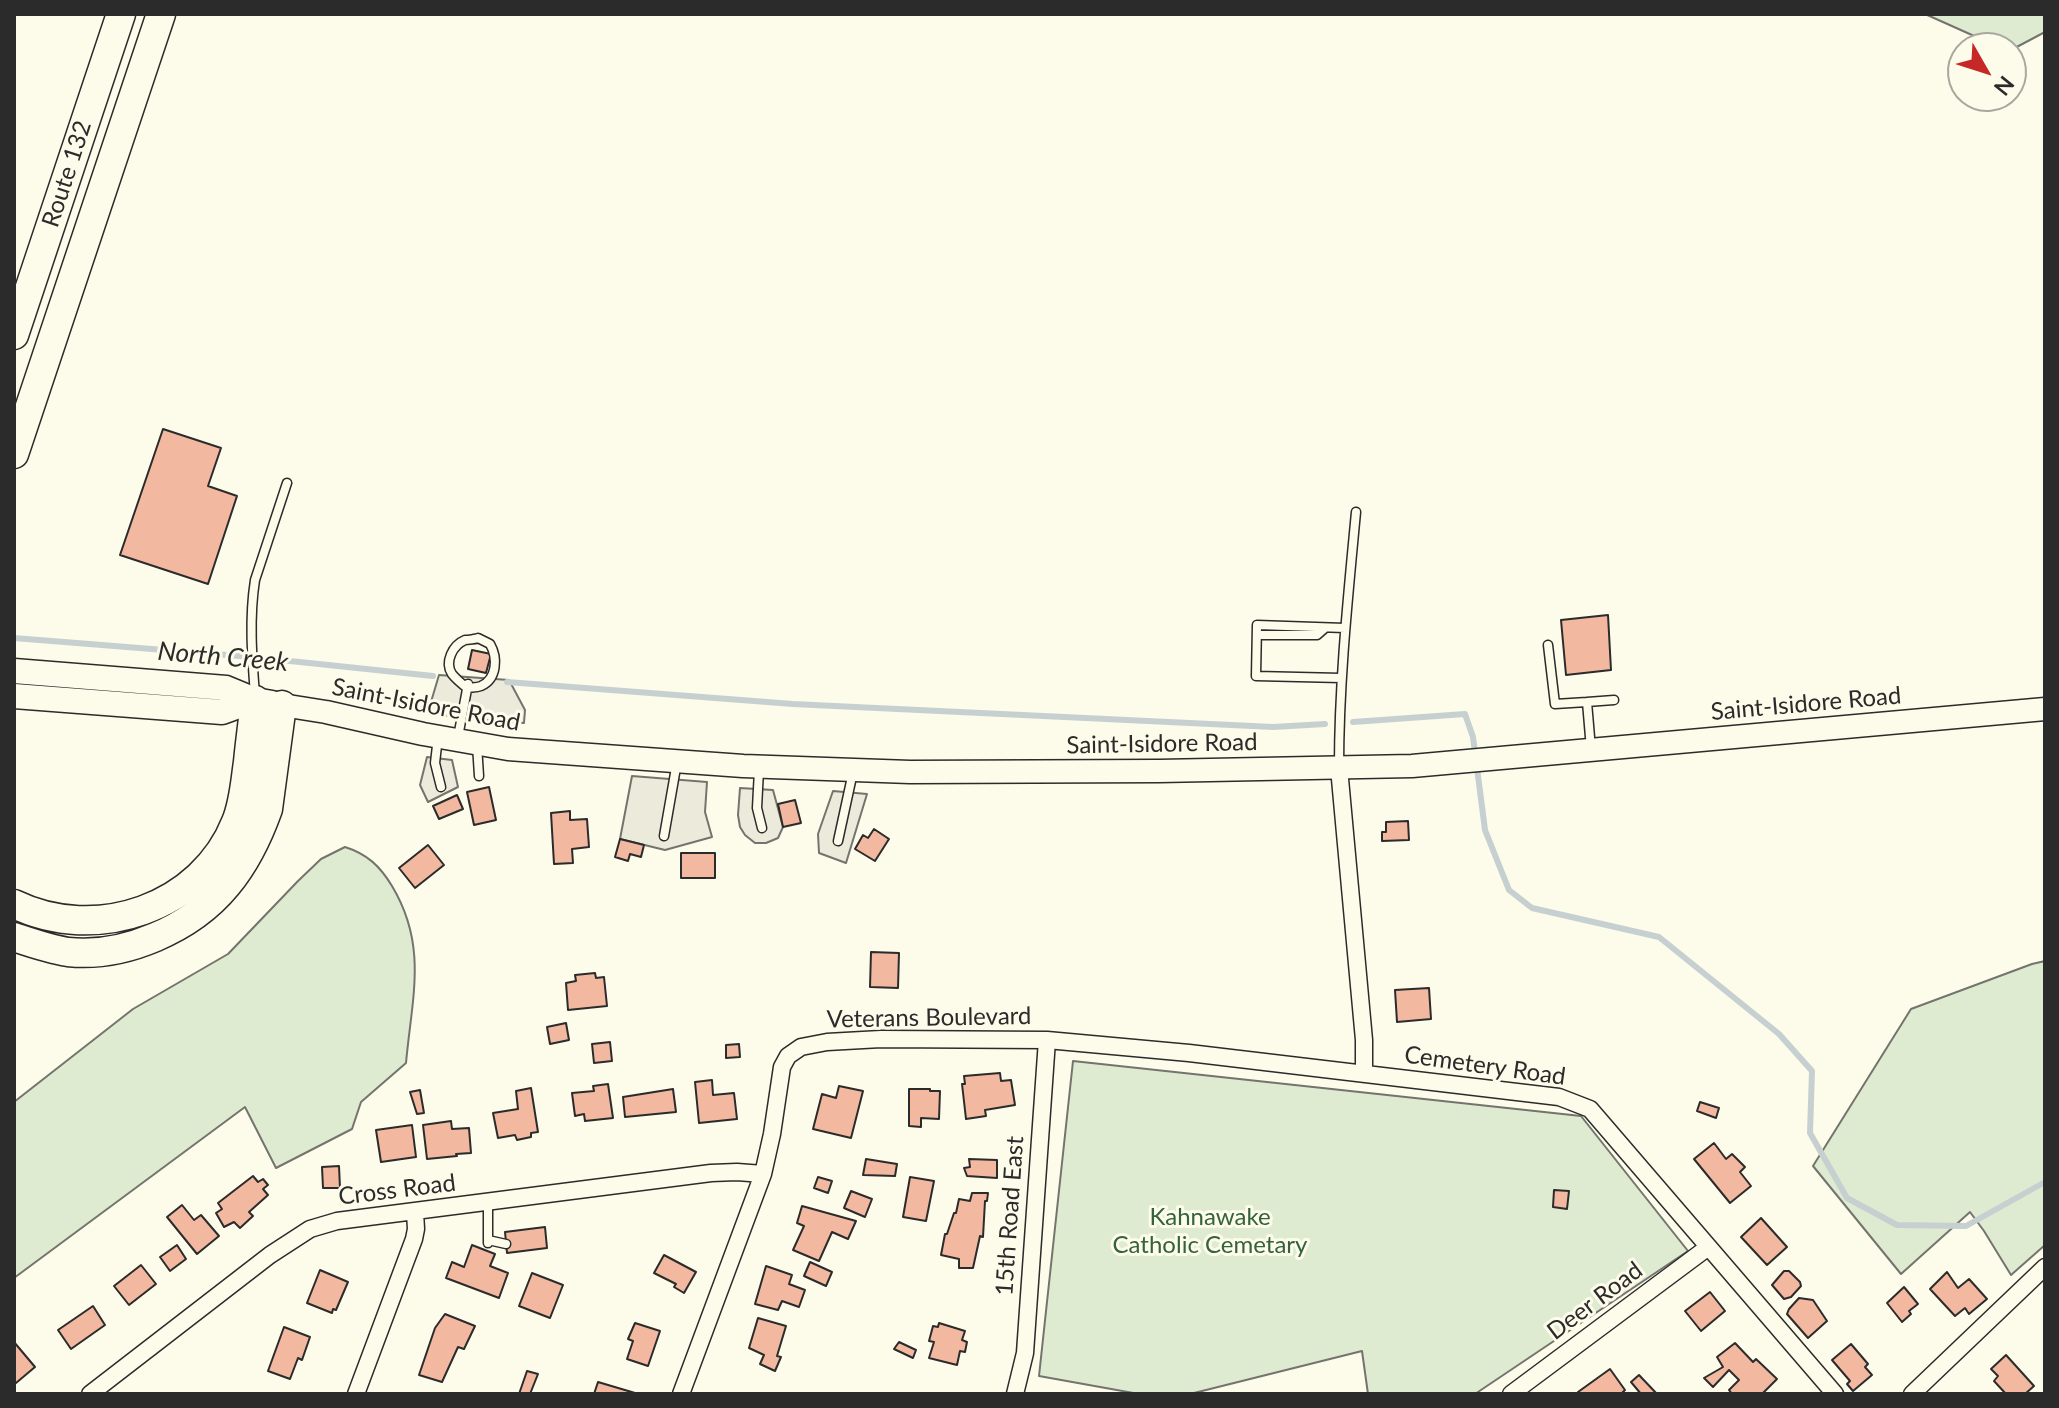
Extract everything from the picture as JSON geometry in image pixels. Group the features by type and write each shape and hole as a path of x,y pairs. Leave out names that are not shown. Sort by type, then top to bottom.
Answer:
{"highway":[{"name":"Route 132","path":"14,335 19,308 121,14"},
{"name":"Route 132","path":"14,454 161,14"},
{"path":"14,904 46,916 91,922 137,913 175,895 193,882 221,850 238,818 269,702"},
{"path":"14,937 70,952 109,950 166,932 212,900 237,872 257,839 268,809 269,702"}],"main road":[{"path":"14,671 226,688 269,702"},
{"path":"14,696 222,712 269,702"}],"street":[{"name":"Saint-Isidore Road","path":"269,702 508,749 759,767 996,772 1412,766 2045,709"},
{"path":"1339,768 1364,1040 1364,1072"},
{"name":"Veterans Boulevard","path":"681,1394 763,1174 782,1067 788,1056 801,1047 827,1042 958,1038 1047,1040 1189,1053"},
{"name":"15th Road East","path":"1015,1394 1025,1353 1047,1040"},
{"name":"Cemetery Road","path":"1189,1053 1559,1097 1590,1109 1835,1394"},
{"name":"Cross Road","path":"90,1394 270,1255 310,1229 330,1222 711,1173 763,1174"},
{"path":"356,1394 414,1239 415,1212"},
{"name":"Deer Road","path":"1511,1394 1707,1248"},
{"path":"1912,1394 2045,1267"}],"lane":[{"path":"269,702 252,657 252,597 287,483"},
{"path":"1339,768 1341,678 1356,512"},
{"path":"1341,678 1256,676 1257,625 1345,628"},
{"path":"478,638 490,644 496,656 496,665 493,673 480,686 467,685 453,676 449,661 451,653 460,644 478,638"},
{"path":"1548,645 1555,704 1614,700"},
{"path":"441,787 435,763 457,741 467,685"},
{"path":"1587,702 1591,750"},
{"path":"457,741 479,776"},
{"path":"664,836 677,760"},
{"path":"759,767 757,808 762,828"},
{"path":"838,841 853,770"},
{"path":"488,1203 488,1242 506,1244"}],"green space":[{"path":"1925,14 2045,14 2045,32 2027,42 2027,32 1965,32"},
{"path":"345,847 366,857 383,872 403,908 410,930 415,972 406,1063 361,1102 352,1129 276,1168 245,1107 14,1278 14,1102 133,1009 228,954 321,859"},
{"path":"2045,961 2045,1245 2011,1275 1970,1212 1901,1274 1813,1166 1911,1009"},
{"name":"Kahnawake Catholic Cemetary","path":"1073,1061 1581,1116 1688,1251 1475,1394 1368,1394 1362,1351 1190,1394 1139,1394 1039,1376"}],"shaded area":[{"path":"439,675 509,680 525,710 524,723 428,712"},
{"path":"427,757 452,760 458,787 428,802 420,785"},
{"path":"632,776 707,782 705,812 712,837 665,850 620,839"},
{"path":"740,788 773,790 783,827 778,838 755,843 745,835 738,815"},
{"path":"833,791 867,794 846,863 819,853 818,834"}],"building":[{"path":"163,429 221,448 208,486 237,496 208,584 120,555"},
{"path":"1608,615 1611,670 1566,675 1561,620"},
{"path":"472,650 491,654 486,673 468,669"},
{"path":"489,787 496,820 474,825 467,792"},
{"path":"457,795 463,809 439,819 433,806"},
{"path":"795,800 801,823 783,827 778,804"},
{"path":"570,811 570,820 587,819 589,847 572,849 573,863 554,864 551,813"},
{"path":"1408,821 1409,840 1382,841 1386,822"},
{"path":"874,829 889,839 875,861 855,849 863,835 868,838"},
{"path":"620,839 644,845 641,857 630,854 628,861 615,857"},
{"path":"428,845 444,865 415,888 399,868"},
{"path":"681,853 715,853 715,878 681,878"},
{"path":"871,952 899,953 898,988 870,987"},
{"path":"595,973 596,978 604,977 607,1006 568,1010 566,983 576,981 575,975"},
{"path":"1429,988 1431,1019 1397,1022 1395,990"},
{"path":"566,1023 569,1040 550,1044 547,1027"},
{"path":"610,1042 612,1061 594,1063 592,1044"},
{"path":"739,1044 740,1057 726,1058 726,1045"},
{"path":"1000,1073 1001,1081 1011,1080 1015,1105 985,1110 986,1116 966,1119 964,1076"},
{"path":"712,1080 713,1095 734,1093 737,1119 699,1123 695,1082"},
{"path":"608,1084 613,1118 585,1121 584,1114 575,1116 572,1093 594,1091 593,1086"},
{"path":"839,1086 863,1091 851,1138 813,1129 822,1094 836,1098"},
{"path":"531,1088 538,1132 517,1140 515,1135 498,1138 493,1113 518,1109 516,1091"},
{"path":"673,1089 676,1112 625,1117 623,1097"},
{"path":"909,1089 940,1091 939,1119 921,1118 921,1127 909,1126"},
{"path":"420,1090 424,1113 417,1114 410,1092"},
{"path":"1700,1102 1719,1108 1716,1118 1697,1111"},
{"path":"451,1121 452,1129 469,1128 471,1153 427,1159 423,1125"},
{"path":"412,1125 416,1157 381,1162 376,1130"},
{"path":"1714,1143 1726,1159 1732,1154 1745,1167 1740,1172 1751,1186 1730,1203 1694,1159"},
{"path":"866,1159 897,1164 895,1176 863,1175"},
{"path":"969,1159 997,1160 997,1178 967,1176 964,1168 970,1167"},
{"path":"339,1166 340,1188 323,1188 322,1167"},
{"path":"253,1176 258,1182 263,1179 268,1185 263,1189 268,1195 249,1212 253,1216 240,1228 234,1222 224,1227 216,1213 222,1209 218,1203"},
{"path":"818,1177 832,1181 828,1193 814,1188"},
{"path":"910,1177 934,1181 926,1221 903,1217"},
{"path":"1554,1190 1569,1191 1567,1209 1553,1207"},
{"path":"851,1191 872,1199 865,1217 844,1208"},
{"path":"972,1193 988,1193 983,1237 980,1236 973,1268 959,1268 959,1259 941,1255 945,1234 956,1213 959,1199 970,1201"},
{"path":"182,1205 194,1220 201,1215 219,1236 197,1254 167,1217"},
{"path":"802,1206 856,1221 848,1239 832,1232 819,1261 793,1250 804,1226 797,1223"},
{"path":"1761,1218 1787,1247 1767,1265 1741,1237"},
{"path":"545,1227 547,1248 507,1253 505,1232"},
{"path":"177,1245 186,1259 170,1271 160,1257"},
{"path":"472,1245 495,1254 490,1266 508,1273 499,1298 446,1278 452,1262 464,1267"},
{"path":"664,1255 696,1272 684,1293 674,1287 676,1284 654,1273"},
{"path":"810,1262 832,1272 826,1286 804,1276"},
{"path":"141,1265 156,1284 129,1305 114,1286"},
{"path":"766,1266 792,1275 789,1284 805,1290 799,1307 782,1301 778,1310 755,1304"},
{"path":"320,1270 348,1282 332,1313 307,1303"},
{"path":"1784,1271 1789,1271 1801,1286 1791,1297 1784,1299 1772,1285"},
{"path":"1947,1272 1958,1288 1969,1279 1987,1299 1969,1314 1965,1308 1955,1316 1930,1289"},
{"path":"532,1273 563,1285 550,1318 519,1306"},
{"path":"1904,1287 1918,1304 1902,1322 1887,1303"},
{"path":"1710,1292 1725,1311 1701,1331 1685,1311"},
{"path":"1799,1298 1813,1300 1827,1321 1808,1338 1787,1314"},
{"path":"93,1306 105,1325 71,1349 58,1330"},
{"path":"445,1314 475,1326 464,1349 458,1347 442,1382 419,1375 435,1328"},
{"path":"758,1318 786,1326 777,1356 781,1357 775,1371 760,1364 764,1355 749,1348"},
{"path":"635,1323 660,1331 648,1366 627,1359 633,1341 628,1339"},
{"path":"939,1323 965,1331 962,1340 967,1342 965,1352 960,1351 957,1365 929,1358 934,1342 929,1341 933,1326 938,1327"},
{"path":"284,1327 310,1337 302,1360 298,1358 290,1379 268,1371"},
{"path":"14,1342 35,1367 16,1383 14,1381"},
{"path":"899,1342 916,1350 913,1358 894,1349"},
{"path":"1735,1343 1753,1362 1756,1359 1777,1379 1762,1394 1732,1394 1729,1390 1739,1380 1729,1370 1713,1387 1704,1378 1723,1367 1717,1357"},
{"path":"1851,1344 1868,1364 1865,1367 1872,1375 1853,1391 1847,1384 1850,1381 1832,1360"},
{"path":"2006,1355 2034,1386 2025,1394 2006,1394 1994,1381 1998,1376 1991,1369"},
{"path":"1610,1369 1625,1390 1621,1394 1579,1394 1578,1392"},
{"path":"527,1371 538,1374 530,1394 519,1394"},
{"path":"1639,1375 1657,1394 1641,1394 1631,1382"},
{"path":"598,1382 635,1393 635,1394 594,1394"}],"waterway":[{"name":"North Creek","path":"14,638 252,657 433,676"},
{"path":"507,682 793,704 1273,727 1325,724"},
{"path":"1353,722 1465,714 1473,737 1485,830 1509,890 1532,908 1659,937 1779,1034 1812,1071 1810,1133 1847,1198 1897,1225 1966,1226 2045,1182"}]}
